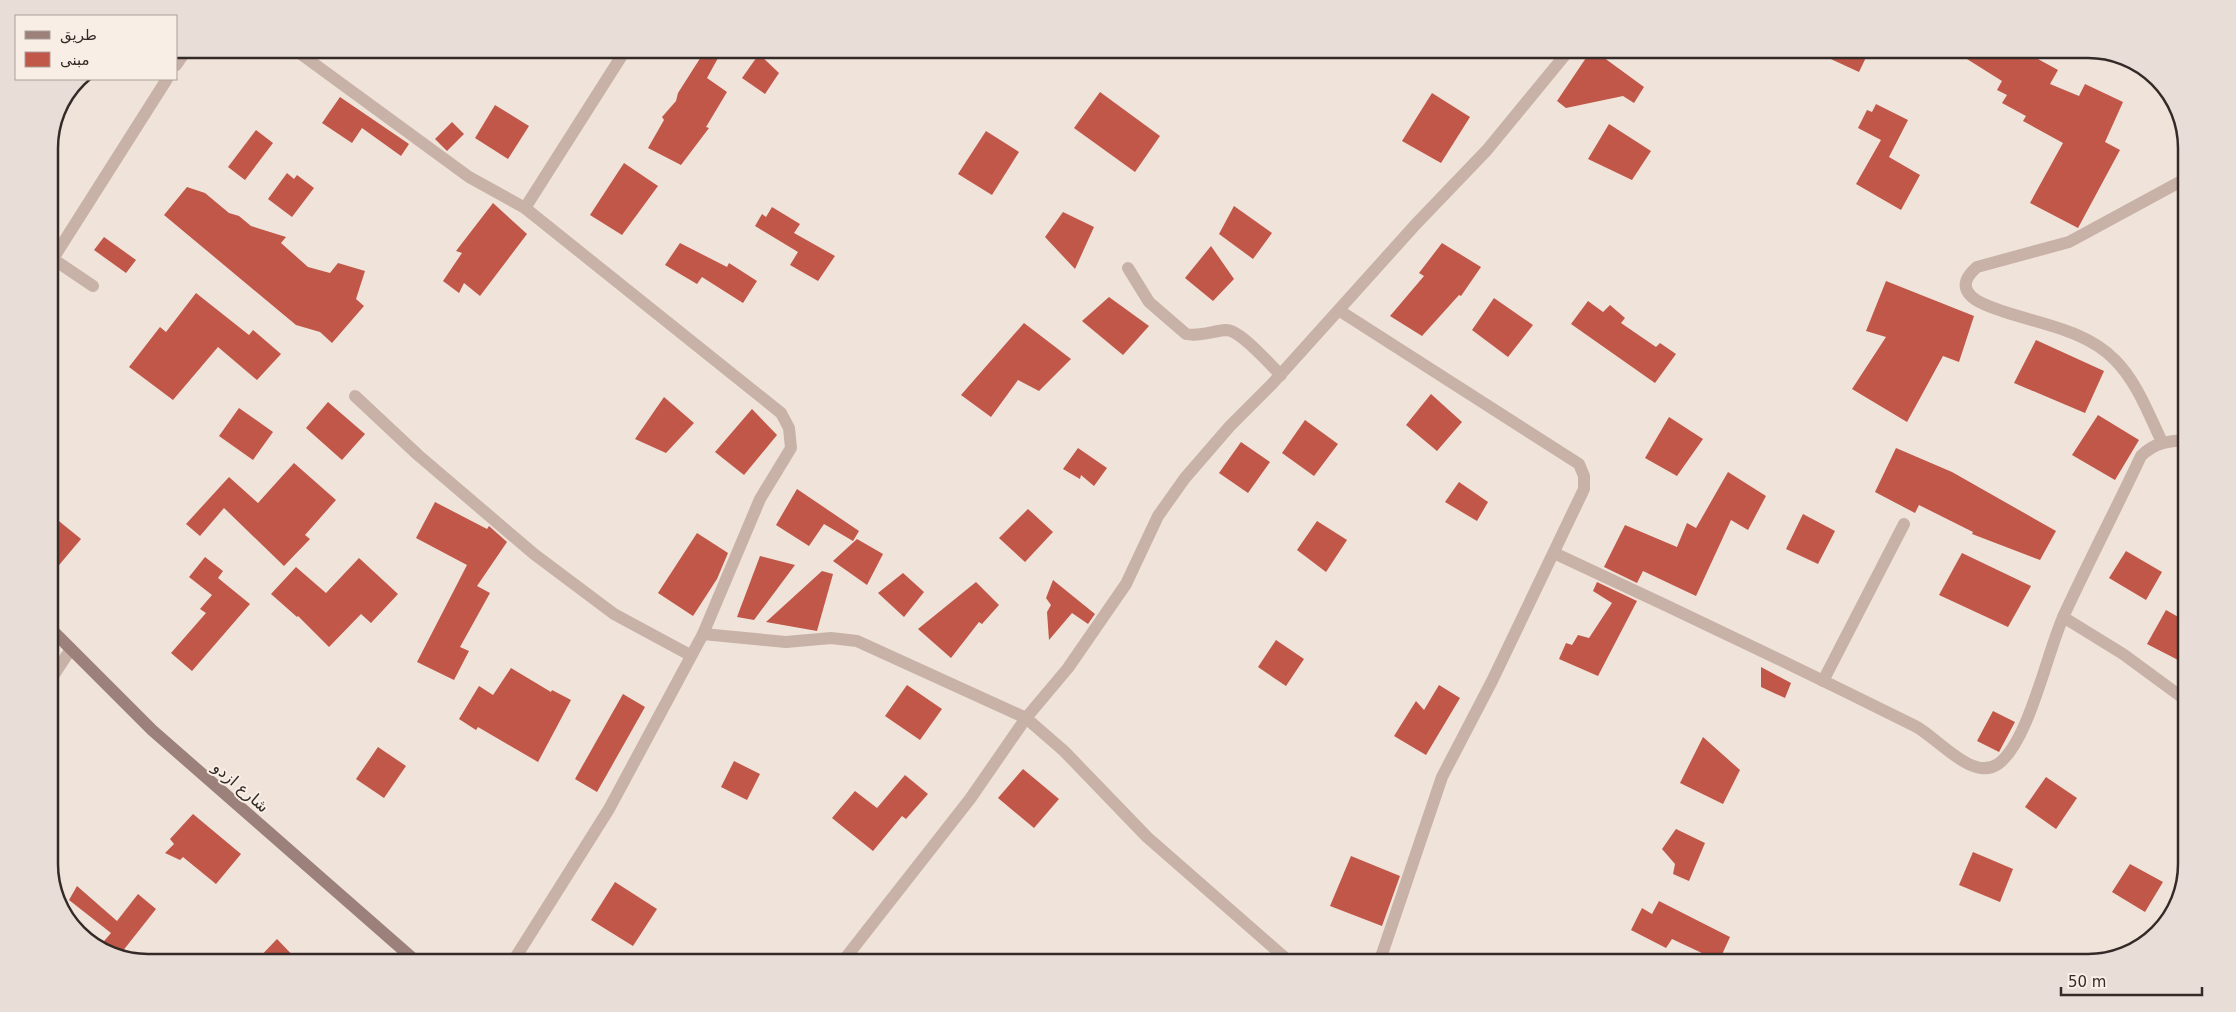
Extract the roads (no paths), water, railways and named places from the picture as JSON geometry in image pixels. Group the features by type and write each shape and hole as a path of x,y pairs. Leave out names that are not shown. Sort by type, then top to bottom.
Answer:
{"street":[{"path":"306,58 469,177 525,208 781,413 789,428 791,448 760,499 703,634 690,655 609,809 518,954"},
{"path":"525,208 620,58"},
{"path":"848,954 970,799 1026,718 1068,668 1126,584 1158,516 1185,478 1230,426 1281,375 1416,224 1487,150 1563,58"},
{"path":"58,251 167,80"},
{"path":"2162,442 2141,398 2115,360 2087,339 1987,306 1970,295 1965,285 1967,275 1977,268 2069,242 2178,183"},
{"path":"58,266 93,286"},
{"path":"1128,268 1149,302 1186,334 1194,335 1228,330 1239,334 1281,375"},
{"path":"1340,311 1578,464 1584,476 1584,489 1554,553 1492,681 1442,777 1382,954"},
{"path":"355,396 418,454 534,554 614,614 690,655"},
{"path":"1554,553 1928,732 1960,760 1984,768 1996,765 2008,756 2024,724 2063,617 2141,456 2149,448 2162,442 2178,441"},
{"path":"1823,681 1904,524"},
{"path":"2063,617 2123,654 2178,694"},
{"path":"703,634 786,642 831,638 858,641 1026,718 1064,751 1147,837 1281,954"},
{"name":"شارع ازدو","path":"58,637 152,730 408,954"},
{"path":"58,668 71,649"}]}
